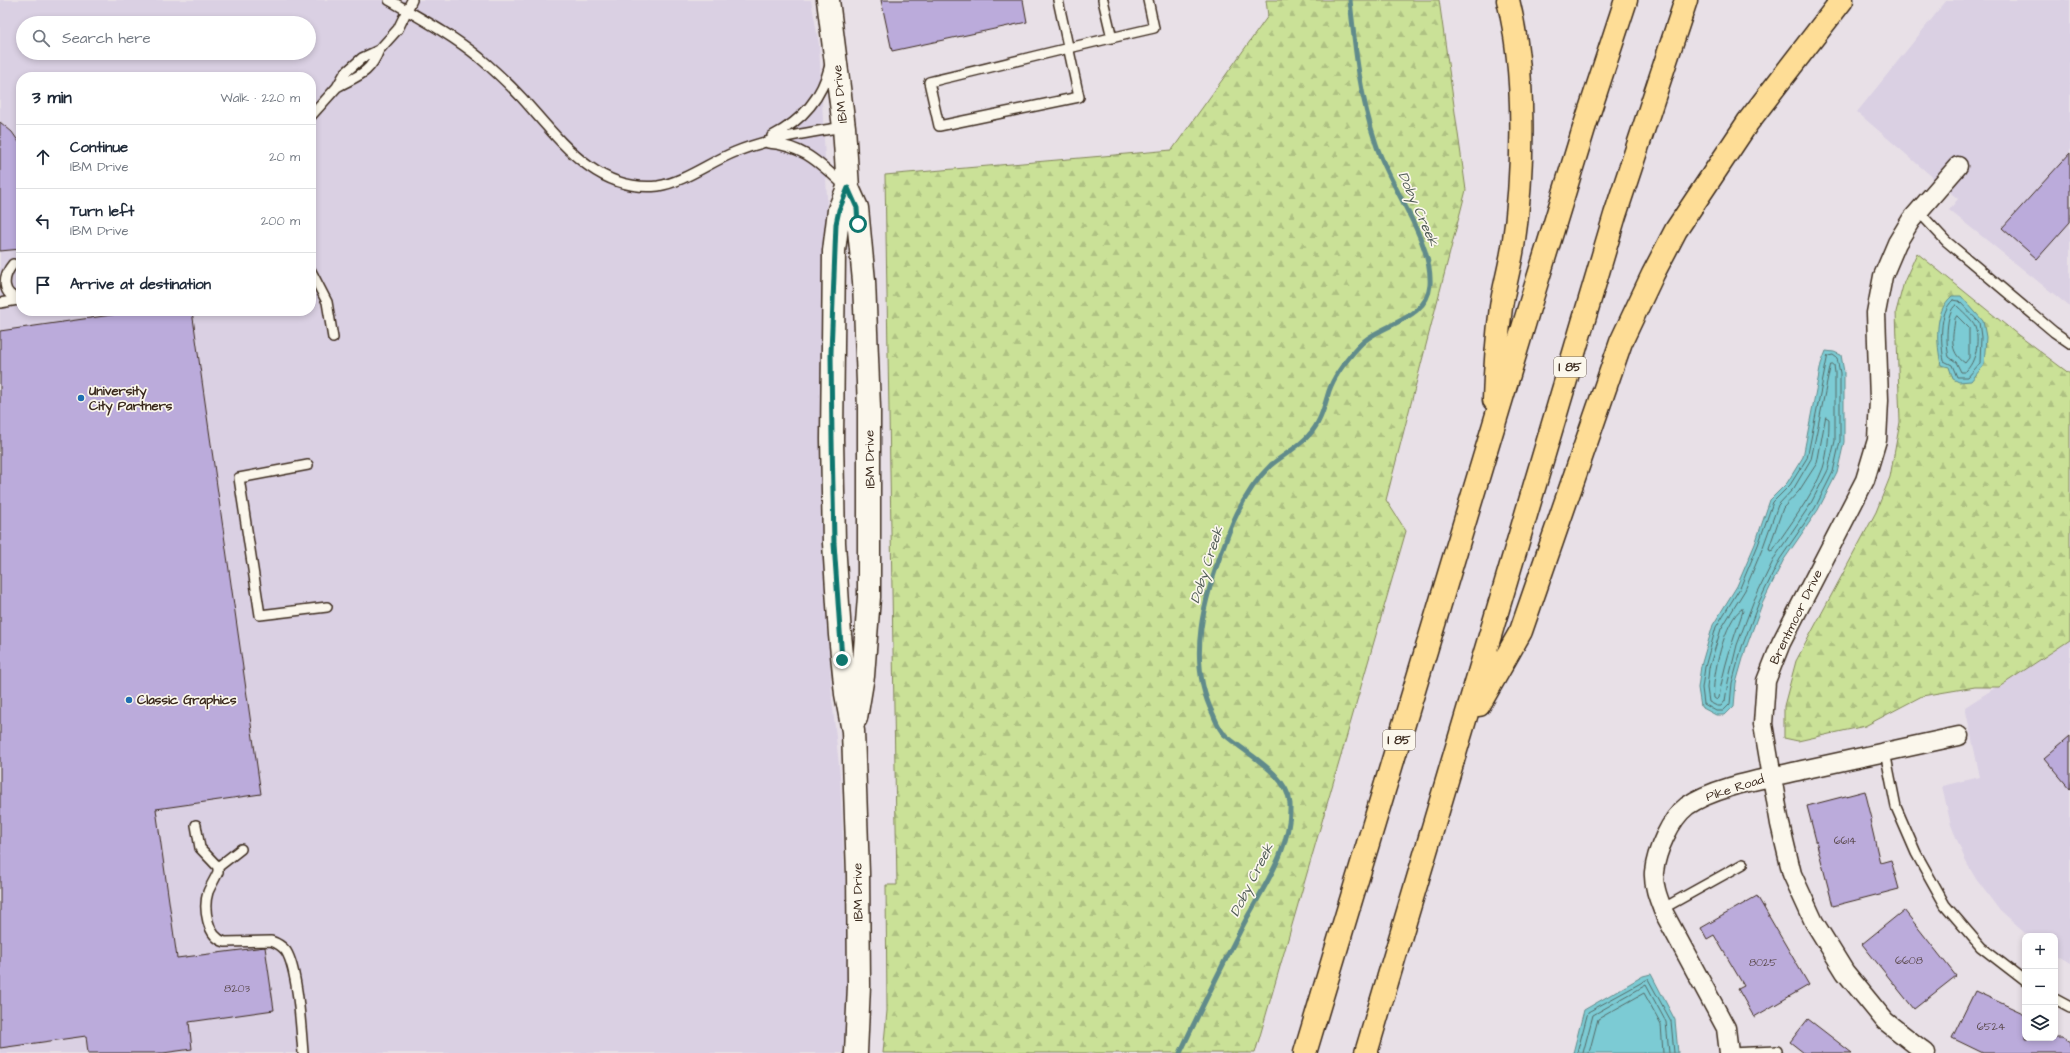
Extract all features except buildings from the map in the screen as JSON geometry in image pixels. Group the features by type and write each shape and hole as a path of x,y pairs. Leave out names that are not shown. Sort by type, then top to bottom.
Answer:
{"highway":[{"path":"1493,428 1495,358 1502,305 1513,247 1520,176 1520,112 1517,48 1508,0"},
{"name":"I 85","path":"1305,1053 1582,136 1626,0"},
{"name":"I 85","path":"1366,1053 1615,215 1686,0"},
{"path":"1460,737 1521,631 1621,342 1653,274 1676,230 1748,122 1842,0"}],"street":[{"name":"IBM Drive","path":"828,0 844,127 848,188 857,208 864,281 870,465 869,581 866,650 853,731"},
{"name":"Brentmoor Drive","path":"1923,1052 1885,1021 1845,972 1814,922 1792,874 1780,824 1763,724 1766,681 1781,642 1866,480 1877,440 1879,400 1876,313 1883,276 1897,243 1919,212 1958,166"},
{"name":"IBM Drive","path":"848,188 839,210 834,250 832,431 834,543 840,635 846,694 853,731 859,969 856,1053"},
{"name":"Pike Road","path":"1729,1053 1726,1028 1662,909 1656,895 1654,873 1659,848 1671,825 1687,806 1716,792 1772,777 1959,736"}],"lane":[{"path":"388,0 438,28 479,57 514,88 587,166 614,182 636,186 665,184 680,179 715,160 756,144 795,134 844,127"},
{"path":"316,110 336,87 360,76 371,65 379,50 398,28 412,0"},
{"path":"1058,0 1069,48 1079,97 940,126 929,82 1069,48 1154,28 1148,0"},
{"path":"1103,0 1112,38"},
{"path":"756,144 794,123 808,110 824,84 834,42"},
{"path":"756,144 778,144 798,149 813,158 848,188"},
{"path":"1919,212 1946,241 2054,332 2070,343"},
{"path":"0,272 16,262"},
{"path":"13,264 5,278 7,292 12,297 16,298"},
{"path":"316,281 327,302 334,338"},
{"path":"0,303 16,301"},
{"path":"308,465 240,478 260,615 327,607"},
{"path":"1885,752 1896,807 1916,853 1945,906 1981,947 2022,979"},
{"path":"196,825 200,848 218,867 218,872 207,899 212,933 219,940 225,942 271,941 277,943 285,950 292,966 303,1053"},
{"path":"218,867 241,849"},
{"path":"1662,909 1743,864"},
{"path":"2058,1001 2070,1007"},
{"path":"1729,1053 1777,1051"}],"shaded area":[{"path":"0,0 811,0 819,44 827,197 821,326 823,528 832,699 840,775 848,942 847,1053 0,1053"},
{"path":"1947,0 2070,0 2070,307 1949,210 1958,199 1857,112"},
{"path":"2070,640 2070,963 2058,956 2058,933 2025,933 2000,911 1976,879 1966,862 1951,825 1942,786 1980,777 1965,707"}],"green space":[{"path":"1266,0 1439,0 1466,190 1386,500 1406,531 1255,1053 883,1053 887,1011 886,885 897,885 885,175 1172,150 1268,16"},
{"path":"1917,253 2018,335 2070,374 2070,640 1999,687 1975,687 1922,696 1865,726 1798,741 1784,738 1784,706 1796,661 1876,512 1890,477 1900,422 1896,312 1904,282"}],"water":[{"path":"1952,296 1961,296 1983,321 1986,337 1984,365 1971,381 1959,382 1953,379 1949,367 1941,365 1938,348 1939,319 1946,303"},
{"path":"1826,351 1841,355 1844,372 1844,442 1837,473 1818,510 1783,561 1762,604 1746,648 1736,683 1734,706 1725,715 1716,715 1701,707 1698,688 1701,666 1713,625 1737,586 1755,544 1770,500 1787,483 1803,457 1821,364"},
{"path":"1651,974 1675,1020 1678,1053 1573,1053 1584,1010 1643,976"}],"waterway":[{"name":"Doby Creek","path":"1180,1053 1239,933 1273,871 1286,839 1289,822 1290,804 1282,783 1264,765 1223,733 1219,728 1205,693 1199,650 1201,628 1210,585 1233,522 1243,501 1256,482 1271,465 1301,443 1313,430 1322,414 1331,385 1338,373 1359,346 1368,338 1412,314 1421,306 1427,297 1430,285 1429,268 1425,250 1409,213 1382,160 1370,126 1359,73 1350,0"}],"place":[{"name":"University City Partners","path":"81,398"},
{"name":"Classic Graphics","path":"129,700"}],"route":[{"path":"842,660 834,543 831,353 836,224 842,199 848,188 857,208 858,224"}]}
